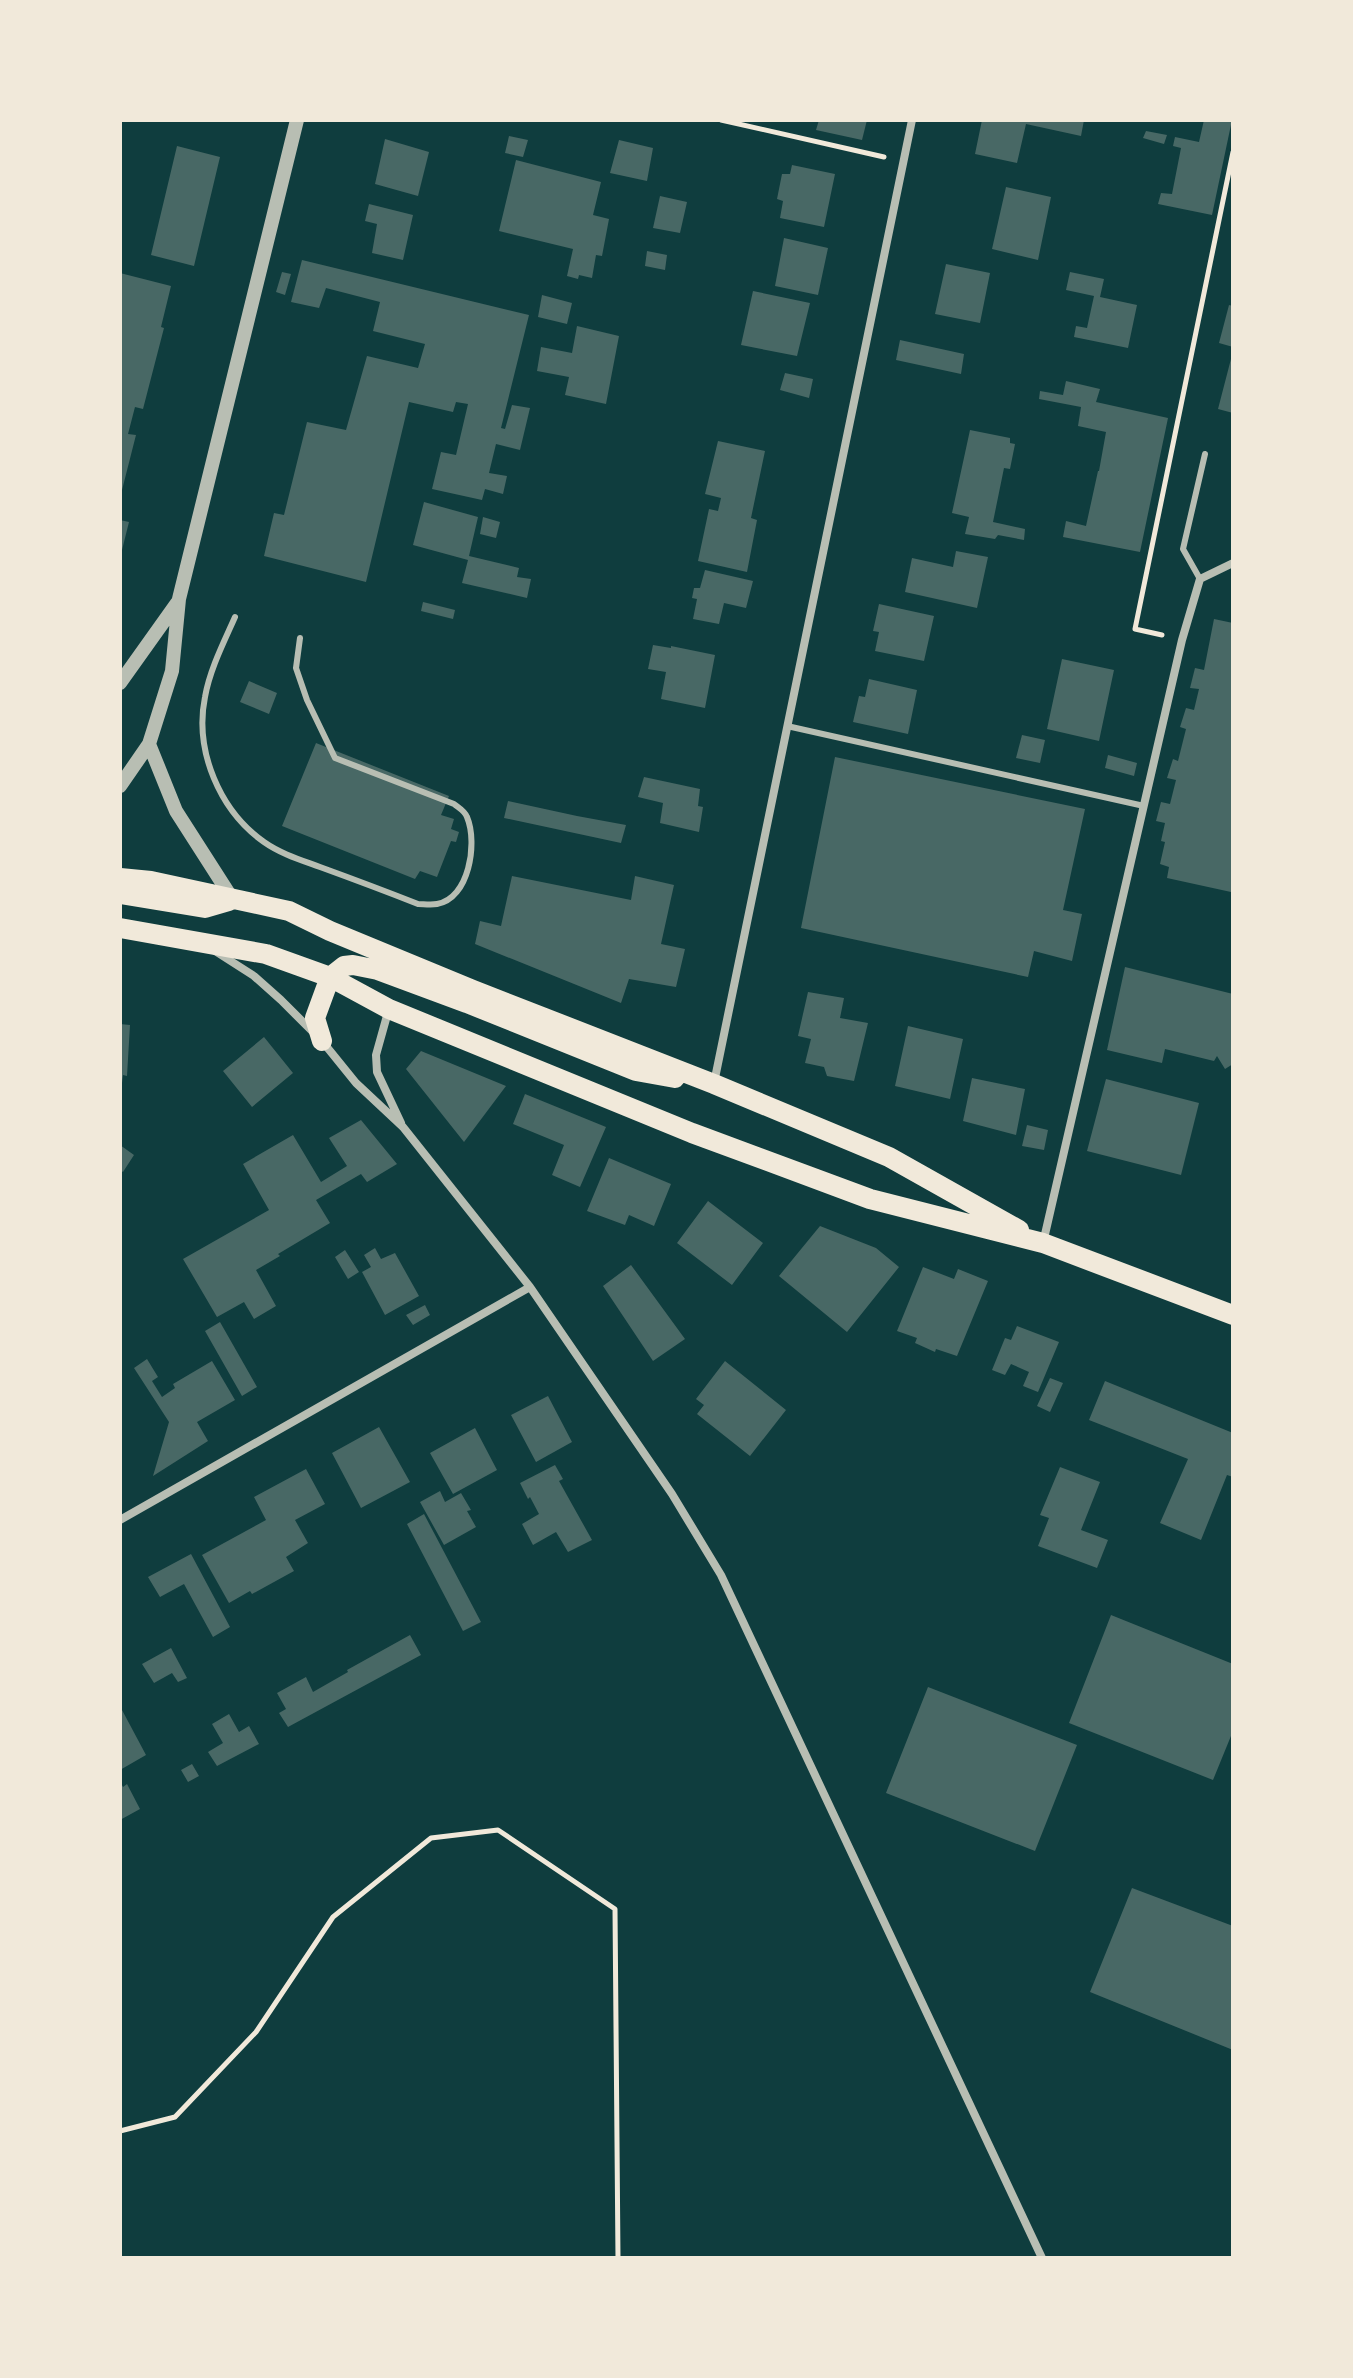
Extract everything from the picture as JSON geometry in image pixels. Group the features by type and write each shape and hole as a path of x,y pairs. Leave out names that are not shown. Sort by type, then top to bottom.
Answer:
{"main road":[{"path":"120,878 151,881 289,911 473,990 714,1084 889,1157 1043,1243"},
{"path":"120,894 205,908 233,900"},
{"path":"120,928 266,954 330,977 389,1009 692,1133 870,1199 1043,1243 1233,1315"},
{"path":"330,931 387,993 389,1009"},
{"path":"322,1041 315,1018 330,977 344,966 366,968 467,1003 636,1071 714,1084"}],"street":[{"path":"714,1084 912,120"},
{"path":"120,786 149,744 172,671 179,599 295,121"},
{"path":"1043,1243 1182,640 1200,579 1233,563"},
{"path":"120,683 179,599"},
{"path":"149,744 176,811 233,900"},
{"path":"203,944 254,976 322,1041 356,1083 403,1127 530,1287 672,1494 721,1575 1042,2258"},
{"path":"389,1009 376,1055 377,1072 403,1127"},
{"path":"120,1520 530,1287"}],"lane":[{"path":"1200,579 1183,549 1205,454"},
{"path":"235,617 205,697 202,728 206,760 219,790 240,821 265,843 296,858 418,904 439,904 454,894 465,878 472,856 466,814 454,804 335,758 307,700 296,668 300,638"},
{"path":"787,726 1144,806"}],"path":[{"path":"721,120 902,161"},
{"path":"1182,640 1135,629 1233,152"},
{"path":"120,2131 175,2117 256,2032 333,1917 431,1838 498,1830 615,1909 618,2258"}],"building":[{"path":"819,120 867,120 862,140 816,130"},
{"path":"982,120 1084,120 1081,136 1026,124 1017,163 975,154"},
{"path":"1204,120 1232,120 1212,215 1158,204 1161,193 1172,194 1181,148 1173,146 1175,137 1199,142"},
{"path":"1146,131 1167,135 1164,144 1143,138"},
{"path":"509,136 528,140 523,157 505,153"},
{"path":"385,139 429,152 418,196 375,184"},
{"path":"619,140 653,148 647,181 610,173"},
{"path":"177,146 220,157 194,266 151,255"},
{"path":"516,160 601,182 593,215 609,219 602,256 596,255 592,278 567,276 573,249 499,231"},
{"path":"792,165 835,174 824,227 780,218 783,201 777,199 782,174 790,174"},
{"path":"1006,187 1051,197 1038,260 992,249"},
{"path":"660,196 687,202 680,233 653,228"},
{"path":"369,204 413,215 403,260 372,253 377,224 365,221"},
{"path":"784,238 828,248 818,295 775,286"},
{"path":"647,251 667,255 665,270 645,266"},
{"path":"302,260 529,315 501,428 505,429 512,405 530,408 520,450 496,444 489,473 507,476 503,494 485,489 482,500 432,489 441,452 456,455 468,404 456,402 453,412 409,402 366,582 264,556 274,513 284,515 307,422 346,430 367,356 418,368 425,344 373,331 380,302 326,288 319,308 291,302"},
{"path":"946,264 990,273 980,323 935,314"},
{"path":"282,272 291,274 285,295 276,292"},
{"path":"1070,272 1104,279 1100,297 1137,305 1128,348 1074,337 1076,326 1087,328 1094,296 1066,290"},
{"path":"120,273 171,286 161,327 164,328 143,409 135,407 128,434 136,435 121,494"},
{"path":"753,291 810,303 797,356 741,345"},
{"path":"542,295 572,303 567,324 538,317"},
{"path":"1229,305 1233,306 1233,347 1219,343"},
{"path":"577,326 619,336 606,404 565,395 569,377 537,371 541,347 572,353"},
{"path":"900,340 964,354 961,374 896,360"},
{"path":"1233,355 1233,413 1218,409"},
{"path":"785,373 813,379 809,398 780,390"},
{"path":"1066,381 1100,389 1096,402 1168,418 1140,552 1063,537 1066,521 1086,526 1106,432 1078,426 1081,407 1039,399 1040,391 1063,395"},
{"path":"970,430 1010,438 1010,443 1015,444 1010,469 1004,468 993,522 1025,529 1024,540 965,534 969,517 952,513"},
{"path":"718,441 765,451 751,518 757,520 747,572 698,561 709,509 718,511 721,498 705,494"},
{"path":"424,502 478,517 469,556 519,568 517,577 531,579 527,598 462,583 468,560 413,545"},
{"path":"483,517 500,522 496,538 480,534"},
{"path":"120,520 129,522 121,554 120,554"},
{"path":"956,551 988,557 977,608 905,592 912,558 953,567"},
{"path":"705,570 753,581 746,608 724,603 719,624 693,619 697,599 692,598 694,588 700,588"},
{"path":"423,602 455,610 453,619 421,611"},
{"path":"879,604 934,616 924,661 875,651 879,632 873,631"},
{"path":"1214,619 1233,623 1231,892 1167,878 1169,867 1160,864 1165,823 1156,821 1161,802 1170,804 1176,780 1167,778 1173,759 1178,761 1186,729 1180,727 1186,708 1194,710 1199,689 1190,688 1195,668 1204,670"},
{"path":"653,645 715,655 705,708 661,699 666,672 648,669"},
{"path":"1062,659 1114,670 1099,741 1047,729"},
{"path":"869,679 917,690 908,734 853,722 859,696 865,697"},
{"path":"249,681 277,693 269,714 240,702"},
{"path":"1022,735 1045,740 1040,763 1016,758"},
{"path":"316,743 449,796 441,815 454,819 451,829 459,832 456,842 451,841 437,877 420,871 415,879 282,826"},
{"path":"1108,755 1137,763 1134,776 1105,768"},
{"path":"835,757 1085,809 1063,910 1082,914 1072,961 1034,951 1028,977 801,928"},
{"path":"644,777 700,789 698,806 703,807 699,832 660,823 663,803 638,797"},
{"path":"508,801 626,825 621,843 504,818"},
{"path":"512,876 631,900 635,876 674,885 661,944 685,949 676,987 629,979 621,1003 475,944 480,921 501,926"},
{"path":"1125,967 1233,994 1233,1064 1225,1069 1217,1056 1214,1061 1165,1049 1162,1063 1107,1050"},
{"path":"808,992 844,998 840,1018 868,1023 854,1081 827,1076 824,1067 805,1063 811,1039 798,1036"},
{"path":"120,1024 130,1025 127,1076 123,1075 122,1083 120,1083"},
{"path":"908,1026 963,1039 950,1099 895,1086"},
{"path":"264,1037 293,1073 252,1107 223,1071"},
{"path":"421,1051 506,1086 464,1142 406,1069"},
{"path":"972,1078 1025,1089 1016,1135 963,1121"},
{"path":"1106,1079 1199,1103 1181,1175 1087,1151"},
{"path":"525,1094 606,1127 580,1187 552,1175 564,1145 513,1124"},
{"path":"361,1120 397,1164 367,1182 361,1174 316,1200 330,1223 256,1270 276,1306 254,1319 244,1302 217,1317 183,1259 269,1210 243,1164 293,1135 321,1182 347,1166 329,1138"},
{"path":"1027,1125 1048,1130 1044,1150 1022,1146"},
{"path":"120,1145 134,1155 123,1172 120,1170"},
{"path":"609,1158 671,1184 654,1226 629,1215 625,1225 587,1211"},
{"path":"708,1201 763,1243 732,1285 677,1243"},
{"path":"820,1226 876,1248 899,1267 847,1332 779,1276"},
{"path":"375,1248 381,1259 395,1253 419,1296 385,1315 362,1272 371,1267 364,1255"},
{"path":"345,1250 359,1272 348,1279 335,1257"},
{"path":"631,1265 685,1339 653,1361 603,1286"},
{"path":"923,1267 954,1279 958,1269 988,1281 957,1356 936,1349 935,1352 915,1343 917,1338 897,1331"},
{"path":"425,1305 430,1315 413,1325 406,1315"},
{"path":"220,1322 257,1387 242,1396 205,1331"},
{"path":"1017,1326 1059,1342 1038,1392 1023,1386 1029,1372 1011,1364 1005,1375 992,1370 1005,1338 1011,1340"},
{"path":"147,1359 158,1377 152,1381 162,1397 175,1388 173,1384 212,1361 235,1400 197,1422 208,1441 153,1476 169,1422 134,1368"},
{"path":"725,1361 786,1410 750,1456 697,1414 704,1405 696,1399"},
{"path":"1050,1378 1063,1383 1050,1412 1037,1406"},
{"path":"1105,1381 1233,1433 1233,1477 1227,1475 1201,1540 1160,1523 1188,1459 1089,1420"},
{"path":"548,1396 572,1442 536,1462 511,1415"},
{"path":"379,1427 410,1482 361,1508 332,1453"},
{"path":"475,1428 497,1470 453,1494 430,1453"},
{"path":"555,1465 563,1479 559,1481 592,1540 568,1552 556,1532 533,1545 522,1524 539,1514 520,1483"},
{"path":"1060,1467 1100,1482 1081,1530 1108,1540 1097,1568 1038,1546 1049,1518 1040,1515"},
{"path":"306,1469 325,1504 295,1520 308,1543 286,1557 294,1571 229,1603 202,1555 266,1520 254,1497"},
{"path":"440,1491 445,1502 461,1493 476,1527 444,1545 420,1502"},
{"path":"424,1514 481,1622 463,1631 407,1524"},
{"path":"191,1554 230,1627 213,1637 184,1584 160,1597 148,1577"},
{"path":"1111,1615 1233,1664 1233,1731 1213,1780 1069,1723"},
{"path":"410,1635 421,1655 288,1727 279,1713 286,1709 277,1693 306,1677 313,1692"},
{"path":"171,1648 187,1678 178,1682 172,1673 154,1683 142,1664"},
{"path":"928,1687 1077,1745 1035,1851 886,1793"},
{"path":"120,1711 146,1755 120,1770"},
{"path":"229,1714 239,1732 249,1726 259,1744 217,1766 208,1752 223,1743 212,1724"},
{"path":"192,1764 199,1776 188,1782 181,1770"},
{"path":"120,1781 123,1787 127,1784 140,1809 120,1820"},
{"path":"1132,1888 1233,1926 1233,2050 1090,1992"}]}
